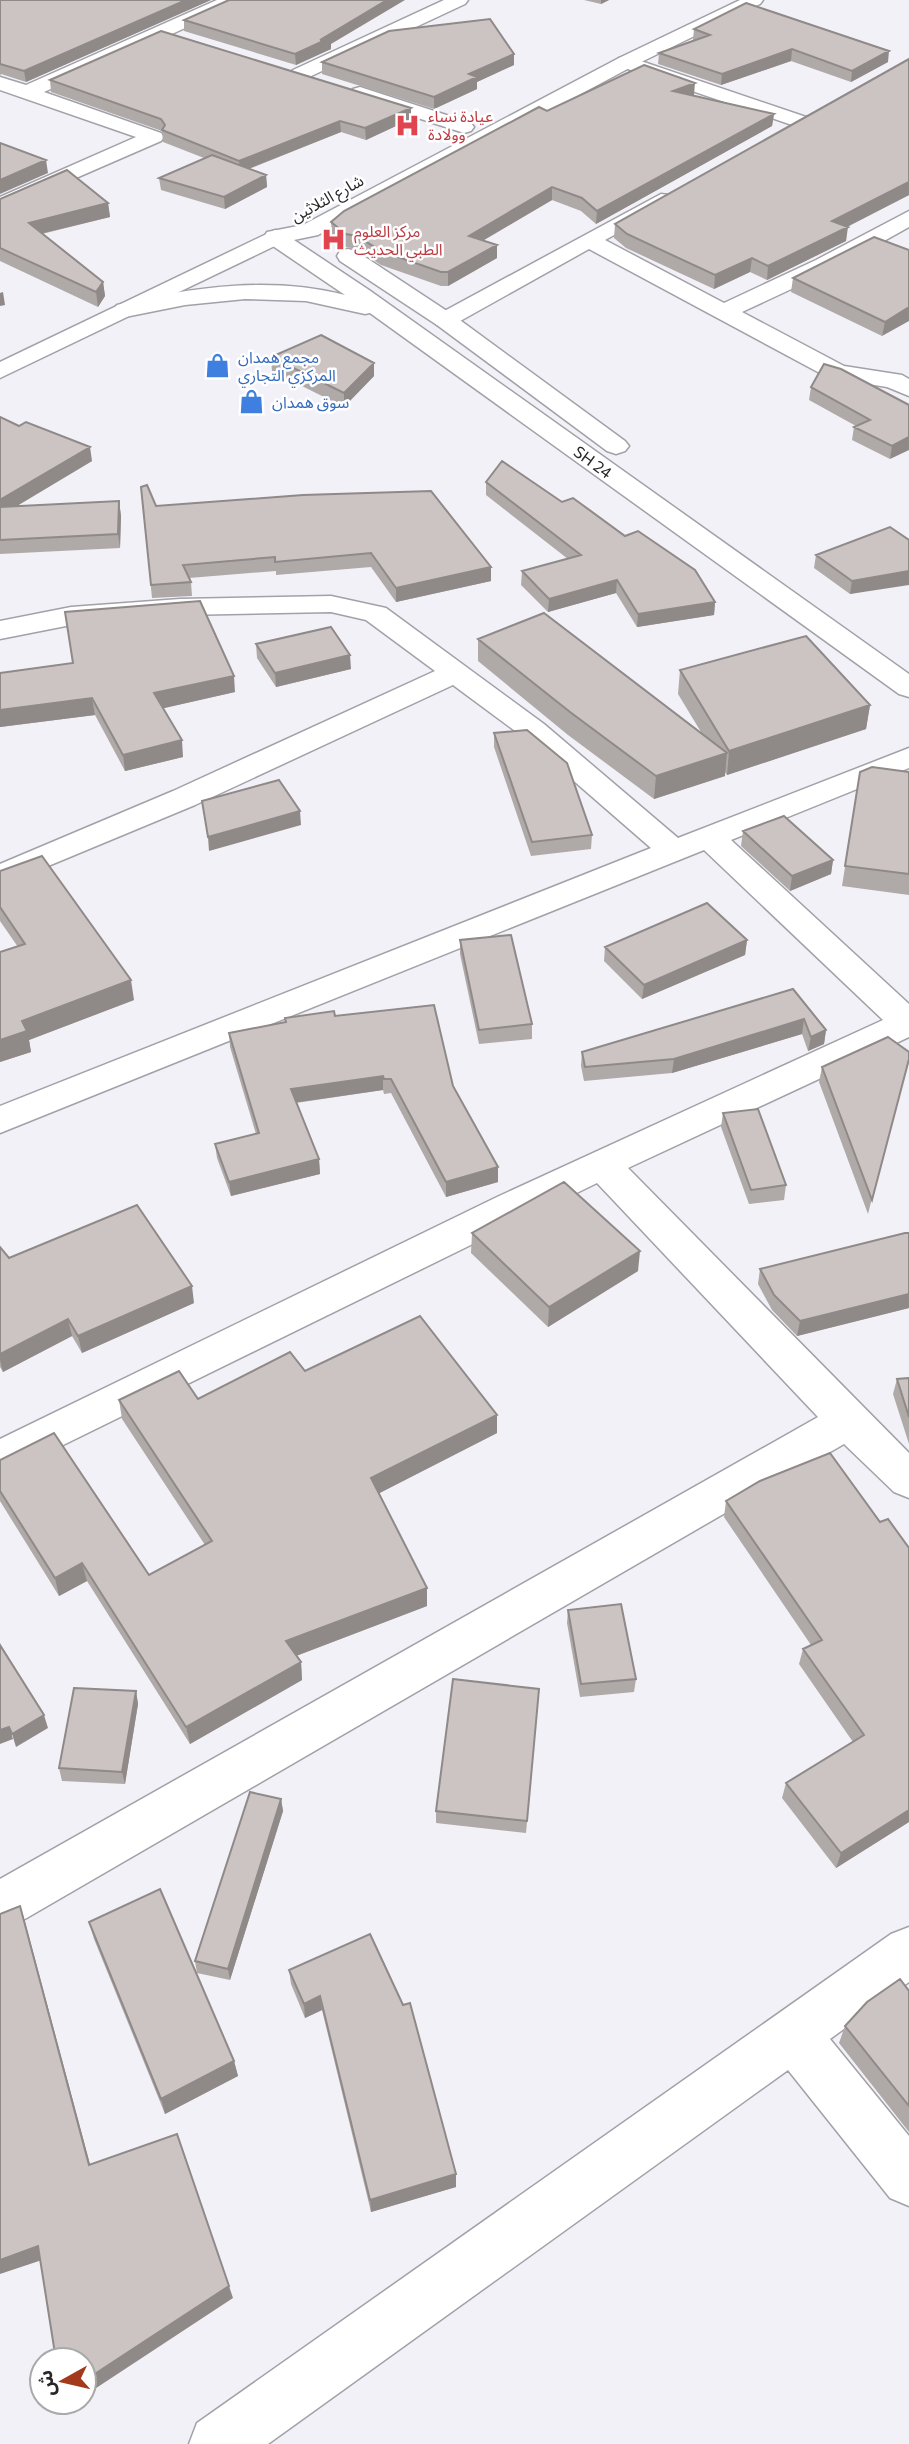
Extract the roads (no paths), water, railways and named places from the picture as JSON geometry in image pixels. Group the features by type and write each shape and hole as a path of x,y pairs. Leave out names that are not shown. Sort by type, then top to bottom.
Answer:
{"street":[{"path":"27,92 232,0"},
{"path":"459,0 293,72 464,127"},
{"path":"405,157 713,0"},
{"name":"شارع الثلاثين","path":"125,310 293,224 754,0"},
{"path":"160,32 186,40"},
{"path":"626,62 802,122"},
{"path":"0,83 153,137 0,205"},
{"path":"778,135 824,109"},
{"path":"445,320 684,188"},
{"path":"723,312 824,265 909,218"},
{"name":"SH 24","path":"293,224 386,314 909,688"},
{"name":"SH 24","path":"293,224 445,320 634,459"},
{"path":"589,240 838,373 893,380 909,389"},
{"path":"0,371 125,310 183,297 254,292 334,299 386,314"},
{"path":"877,378 909,362"},
{"path":"723,525 844,611"},
{"path":"0,630 71,616 180,607 331,604 376,614 533,730 674,851"},
{"path":"0,876 184,798 457,672"},
{"path":"0,1120 909,757"},
{"path":"0,1459 511,1207 908,1024 709,837"},
{"path":"602,1165 848,1421 909,1480"},
{"path":"0,1906 848,1421"},
{"path":"218,2444 909,1952"},
{"path":"794,2036 909,2179"}],"place":[{"name":"عيادة نساء وولادة","path":"408,125"},
{"name":"مركز العلوم الطبي الحديث","path":"334,240"},
{"name":"مجمع همدان المركزي التجاري","path":"218,366"},
{"name":"سوق همدان","path":"252,402"}]}
